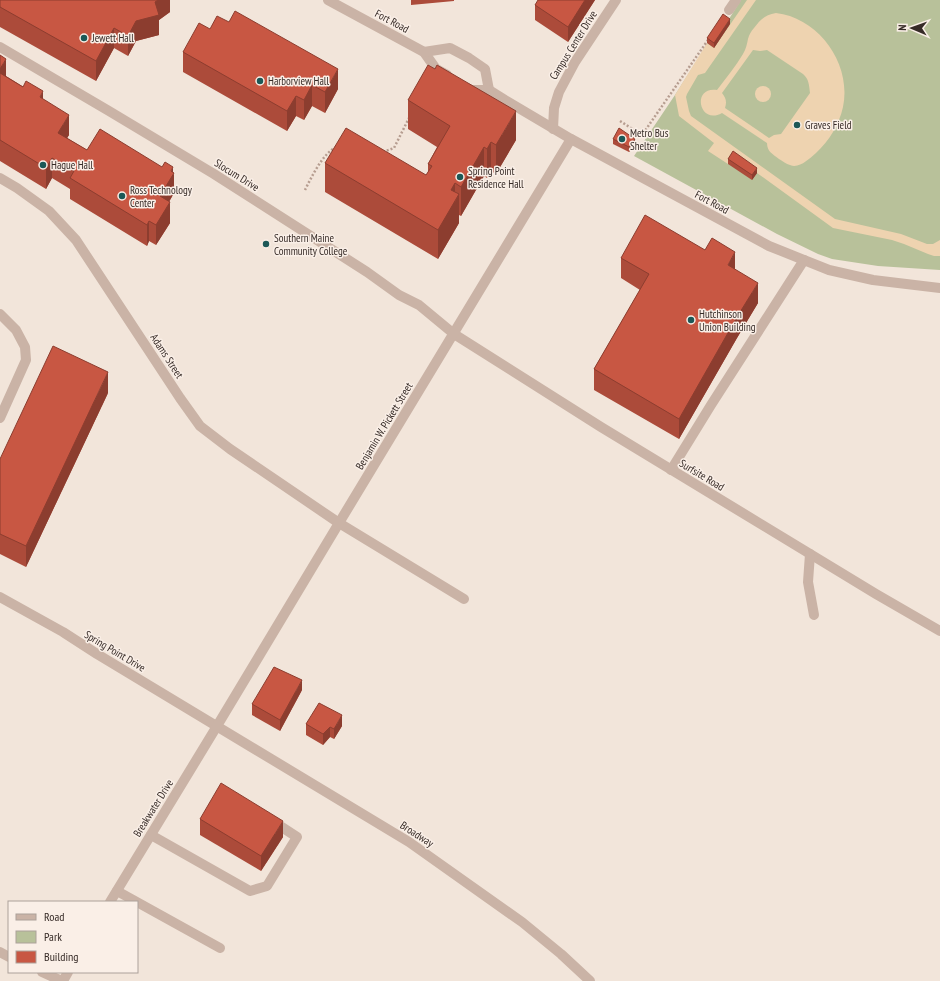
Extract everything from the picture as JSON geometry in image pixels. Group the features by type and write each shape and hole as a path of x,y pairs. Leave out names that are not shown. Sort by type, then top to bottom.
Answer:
{"street":[{"name":"Campus Center Drive","path":"553,129 554,108 559,92 575,62 616,0"},
{"path":"729,10 736,0"},
{"name":"Fort Road","path":"331,1 424,52 436,69 471,90 489,90 553,129 769,246 829,270 873,280 940,288"},
{"name":"Slocum Drive","path":"0,47 214,174 367,272 399,295 419,304 454,334"},
{"path":"424,52 450,48 469,58 485,69 489,90"},
{"name":"Benjamin W. Pickett Street","path":"217,726 571,139"},
{"name":"Adams Street","path":"0,178 17,188 49,211 76,240 200,426 230,449 339,523 464,599"},
{"path":"671,470 804,260"},
{"path":"0,314 16,330 25,347 26,360 0,418"},
{"name":"Surfsite Road","path":"454,334 671,470 940,631"},
{"path":"810,554 808,582 814,615"},
{"name":"Spring Point Drive","path":"0,597 63,632 217,726"},
{"name":"Breakwater Drive","path":"111,901 217,726"},
{"name":"Broadway","path":"217,726 409,842 522,922 561,954 590,981"},
{"path":"151,836 250,891 267,886 297,837 265,816"},
{"path":"117,890 137,901"},
{"path":"138,902 220,948"},
{"path":"44,973 62,981"}],"path":[{"path":"620,121 642,135 712,35"},
{"path":"380,154 394,148 411,113"},
{"path":"305,190 315,171 331,150 336,146 342,149"}],"green space":[{"name":"Graves Field","path":"741,0 940,0 940,270 878,266 832,259 818,254 777,234 634,156 723,19 727,22"}],"sand":[{"path":"747,0 756,0 705,73 698,75 687,94 686,97 691,116 835,219 901,234 927,244 933,244 940,240 940,256 928,254 892,240 833,228 733,157 728,164 708,151 714,143 679,116 675,95 707,43 714,48"},
{"path":"776,13 792,17 806,24 818,34 829,46 837,60 842,75 844,91 843,107 836,126 821,148 797,166 789,165 779,159 769,151 767,143 722,113 714,116 708,114 703,110 701,105 701,99 704,94 709,90 717,90 737,63 745,50 752,30 764,18","holes":["753,50 767,50 803,74 808,80 810,93 781,134 774,135 769,138 725,108 726,100 722,93"]},
{"path":"763,86 769,88 771,94 769,100 763,102 757,100 755,94 757,88"}],"building":[{"name":"Jewett Hall","path":"0,0 158,0 155,2 159,15 136,21 128,36 114,28 96,61 0,7"},
{"path":"538,0 585,0 568,27 535,5"},
{"name":"Harborview Hall","path":"235,11 338,69 325,92 312,85 304,100 296,96 287,111 183,52 199,23 210,29 217,16 229,22"},
{"path":"723,14 730,19 714,43 707,38"},
{"path":"0,55 6,59 0,69"},
{"path":"428,65 435,69 437,65 516,111 496,145 491,142 487,149 484,147 461,187 455,183 451,190 459,194 438,230 325,163 346,128 426,175 432,166 428,164 450,126 408,100"},
{"name":"Hague Hall","path":"0,73 23,87 26,81 43,91 40,97 69,115 58,133 87,150 100,129 162,167 165,162 173,167 171,171 174,173 160,196 170,202 156,225 149,221 147,225 70,178 74,171 52,158 46,168 0,140"},
{"path":"619,128 635,139 629,147 613,139"},
{"path":"733,151 757,168 752,175 728,159"},
{"name":"Hutchinson Union Building","path":"645,215 705,250 712,238 735,252 728,265 758,283 679,419 594,369 649,274 621,258"},
{"path":"53,346 108,372 26,546 0,534 0,459"},
{"path":"274,667 302,680 280,720 252,704"},
{"path":"319,703 342,715 334,729 330,727 323,734 306,724"},
{"path":"221,783 283,821 261,856 200,819"}],"place":[{"name":"Jewett Hall","path":"84,38"},
{"name":"Harborview Hall","path":"260,81"},
{"name":"Graves Field","path":"797,125"},
{"name":"Metro Bus Shelter","path":"622,139"},
{"name":"Hague Hall","path":"43,165"},
{"name":"Spring Point Residence Hall","path":"460,177"},
{"name":"Ross Technology Center","path":"122,196"},
{"name":"Southern Maine Community College","path":"266,244"},
{"name":"Hutchinson Union Building","path":"691,320"}]}
